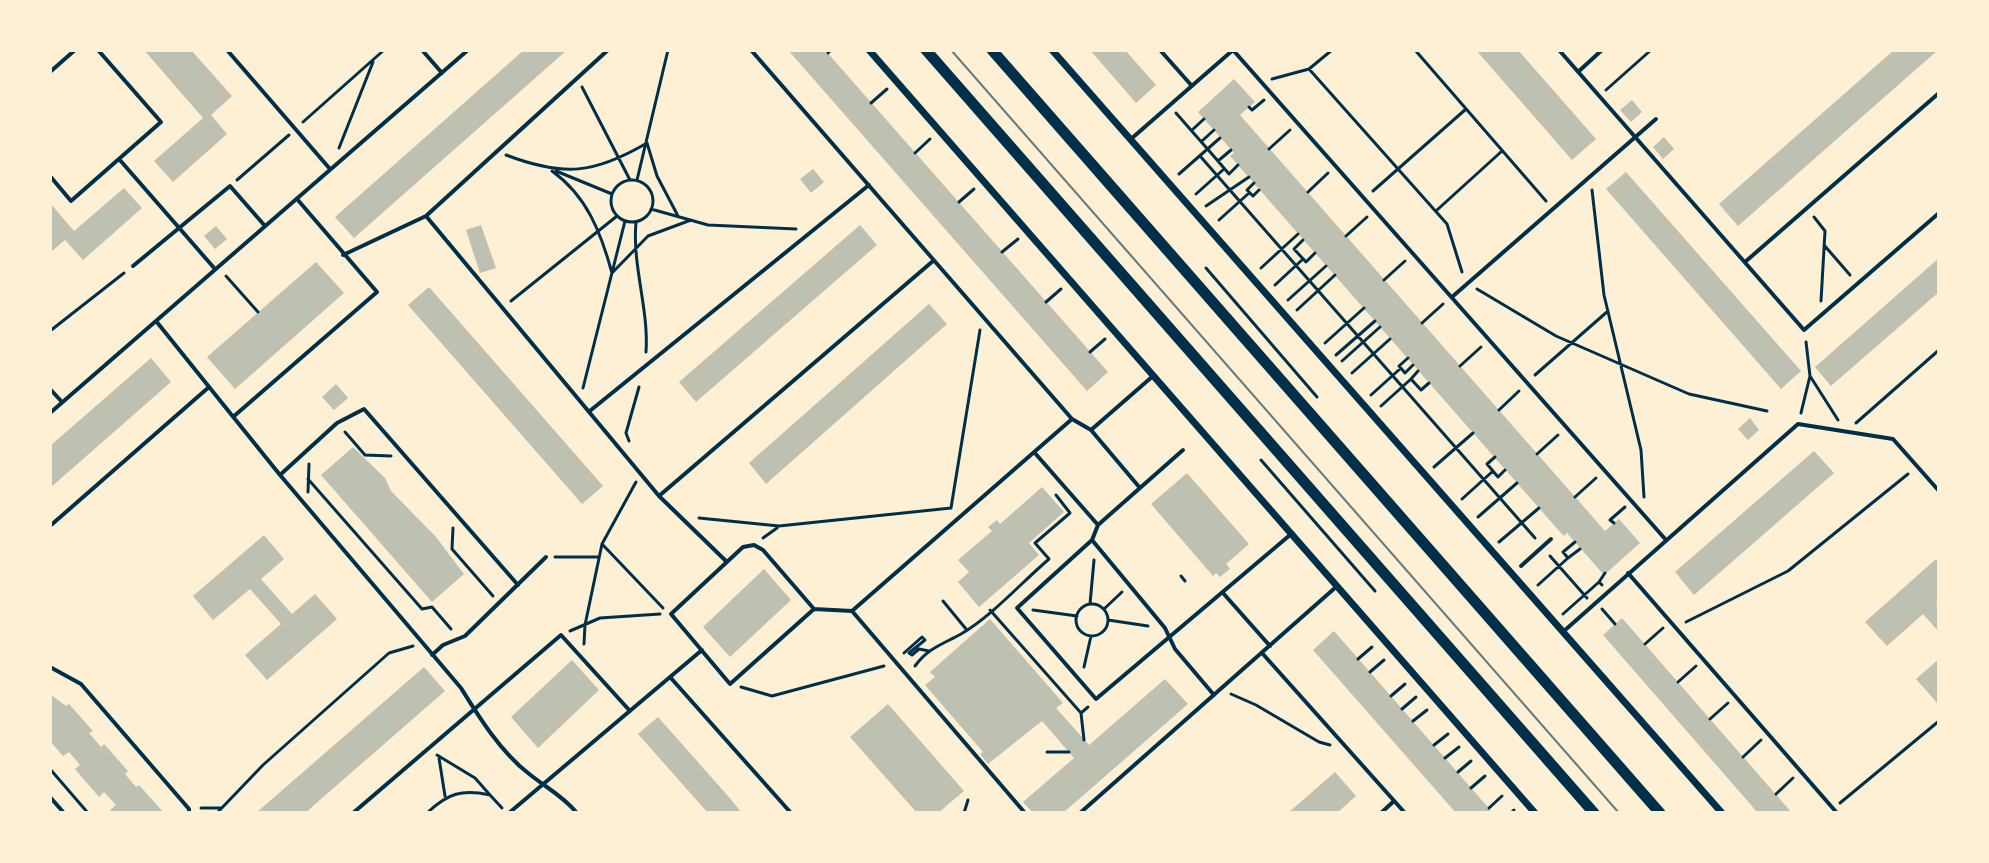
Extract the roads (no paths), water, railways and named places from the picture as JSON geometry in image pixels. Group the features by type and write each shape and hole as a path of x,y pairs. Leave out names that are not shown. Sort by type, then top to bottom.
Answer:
{"main road":[{"path":"926,50 1594,813"},
{"path":"992,50 1660,813"}],"street":[{"path":"869,50 1535,813"},
{"path":"1052,50 1722,813"}],"lane":[{"path":"50,72 75,50"},
{"path":"50,176 71,201 161,122 98,50"},
{"path":"227,50 330,169"},
{"path":"422,50 442,73"},
{"path":"50,413 468,50"},
{"path":"343,255 426,216 608,50"},
{"path":"751,50 1072,419 1091,430 1140,488"},
{"path":"1160,50 1192,86"},
{"path":"1131,139 1233,50 1666,540"},
{"path":"1559,50 1804,330 1939,213"},
{"path":"1578,72 1602,50"},
{"path":"1745,262 1939,93"},
{"path":"1452,297 1656,119"},
{"path":"119,159 217,268"},
{"path":"591,410 869,185"},
{"path":"133,266 230,186 265,226"},
{"path":"233,417 377,292 297,199"},
{"path":"426,216 591,410 659,496 727,562"},
{"path":"659,496 934,260"},
{"path":"156,321 527,773 561,794 577,813"},
{"path":"1091,430 1154,375"},
{"path":"50,526 209,387"},
{"path":"50,389 62,402"},
{"path":"280,475 337,423 364,409 518,585"},
{"path":"814,609 763,550 754,545 743,547 671,614 730,684 814,609 852,611 1072,419"},
{"path":"1564,631 1798,424 1893,439 1939,491"},
{"path":"1183,450 1098,525 1093,542 1017,608 1096,699 1292,533"},
{"path":"1034,452 1098,525"},
{"path":"1521,566 1551,539"},
{"path":"1093,542 1165,628 1214,695"},
{"path":"432,655 443,645 459,639 546,557"},
{"path":"1628,573 1835,811"},
{"path":"1080,813 1337,586"},
{"path":"1223,593 1270,646"},
{"path":"852,611 1025,813"},
{"path":"353,813 473,707 561,635 630,711"},
{"path":"508,813 702,650"},
{"path":"1262,653 1405,813"},
{"path":"50,667 81,684 189,811"},
{"path":"670,677 791,813"},
{"path":"50,797 64,813"},
{"path":"1381,813 1394,801"}],"tram line":[{"path":"951,50 1619,813"}]}
